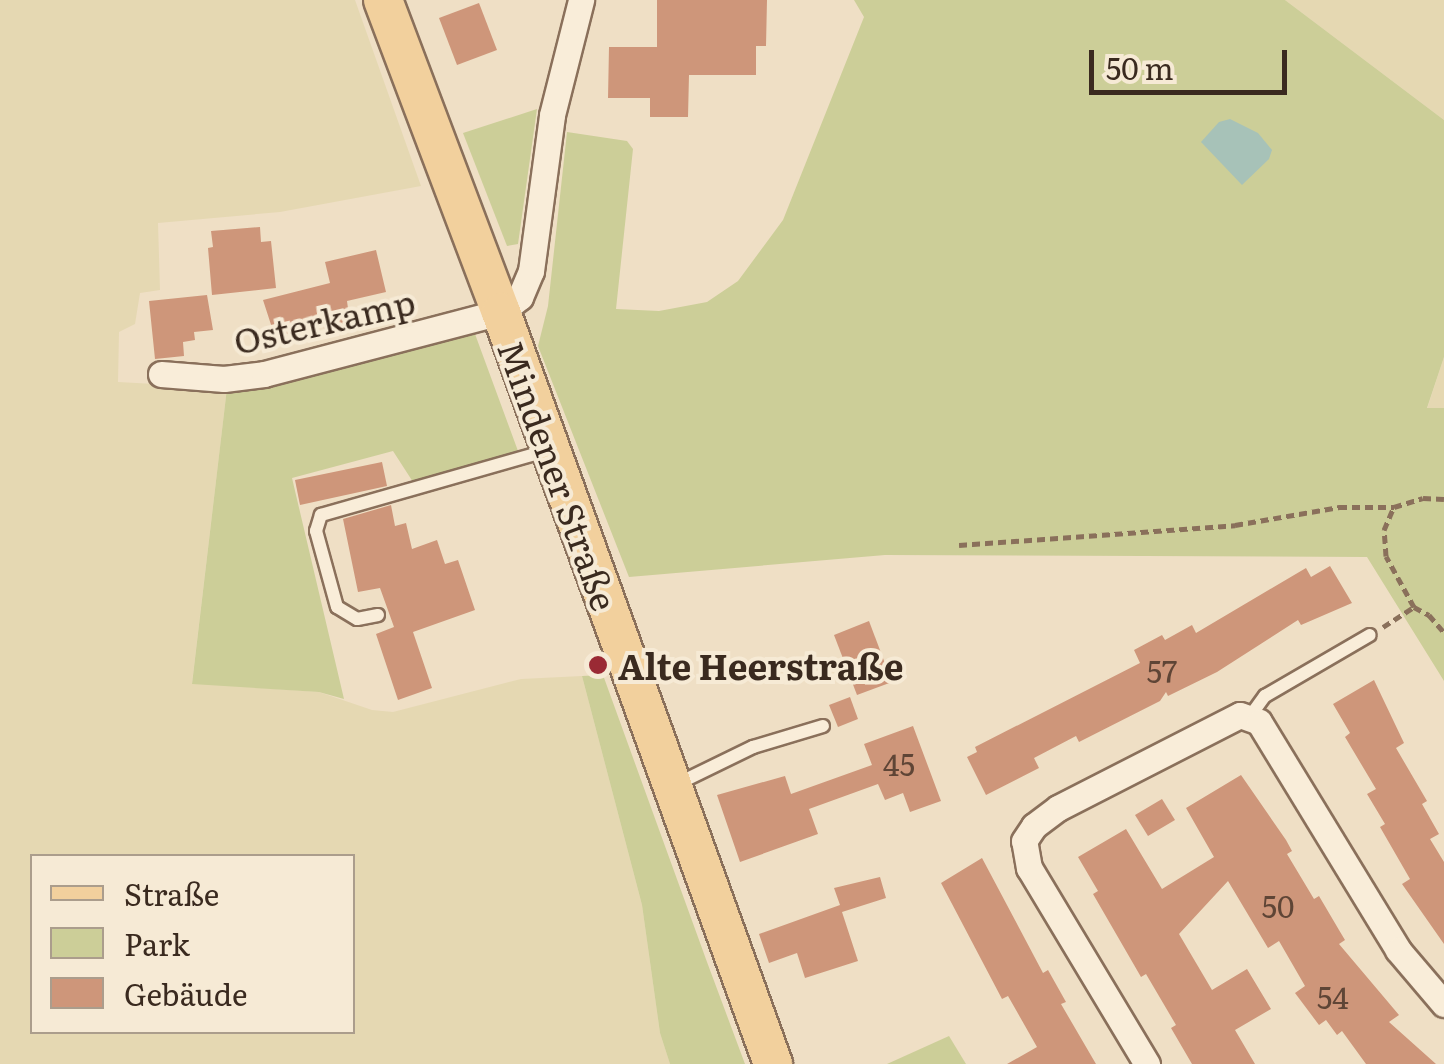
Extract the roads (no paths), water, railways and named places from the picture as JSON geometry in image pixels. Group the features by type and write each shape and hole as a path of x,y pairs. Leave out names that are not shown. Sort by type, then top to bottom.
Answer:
{"main road":[{"name":"Mindener Straße","path":"383,0 501,312 773,1064"}],"street":[{"path":"501,312 520,297 531,271 550,130 581,0"},
{"name":"Osterkamp","path":"161,374 224,378 264,374 501,312"},
{"path":"1148,1064 1029,868 1024,841 1034,826 1058,808 1240,715 1251,715 1259,722 1398,950 1444,1004"}],"lane":[{"path":"378,615 357,618 338,607 316,531 321,515 548,450"},
{"path":"1251,715 1265,696 1370,635"},
{"path":"670,788 754,747 824,726"}],"place":[{"name":"Alte Heerstraße","path":"598,665"}]}
